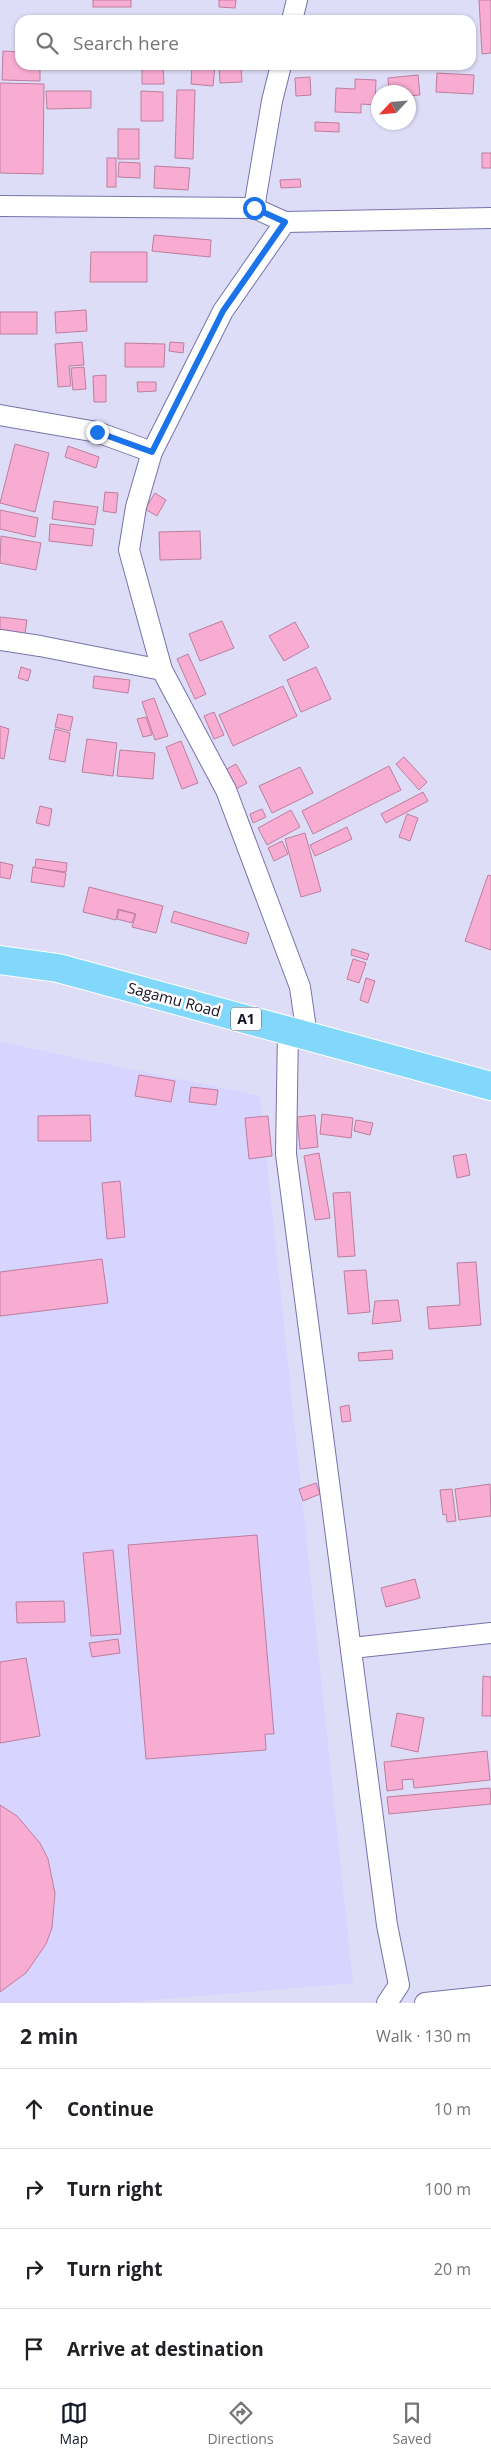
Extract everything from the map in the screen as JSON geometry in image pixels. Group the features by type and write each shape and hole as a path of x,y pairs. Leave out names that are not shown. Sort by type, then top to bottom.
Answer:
{"highway":[{"name":"Sagamu Road","path":"0,960 58,968 491,1086"}],"street":[{"path":"293,15 297,0"},
{"path":"254,208 272,101 280,70"},
{"path":"0,206 254,208 285,222 491,218"},
{"path":"285,222 223,311 152,452 136,507 129,550 162,670 226,790 300,987 298,1034 286,1154 319,1416 352,1648 386,1926 399,1986 388,2003"},
{"path":"0,415 97,432 152,452"},
{"path":"0,640 162,670"},
{"path":"352,1648 491,1633"},
{"path":"425,2003 491,1996"}],"shaded area":[{"path":"0,1042 260,1096 353,1983 118,2003 0,2003"}],"building":[{"path":"93,0 131,0 131,7 93,7"},
{"path":"219,0 236,0 235,8 219,7"},
{"path":"479,0 491,0 491,53 482,54"},
{"path":"3,51 15,52 15,70 40,70 40,81 2,80"},
{"path":"142,70 163,70 164,84 142,84"},
{"path":"192,70 215,70 213,86 191,84"},
{"path":"219,70 241,70 242,82 220,83"},
{"path":"437,73 474,75 473,94 436,92"},
{"path":"418,75 420,95 416,95 416,85 388,85 388,78"},
{"path":"310,77 311,95 296,96 295,78"},
{"path":"355,79 376,80 376,85 371,85 371,105 361,104 361,113 335,112 336,88 355,89"},
{"path":"0,83 44,84 43,174 0,173"},
{"path":"177,90 195,90 193,159 175,158"},
{"path":"46,91 91,91 91,108 47,109"},
{"path":"141,91 163,92 163,121 141,121"},
{"path":"315,122 339,123 339,132 315,131"},
{"path":"118,129 139,129 139,159 118,159"},
{"path":"482,153 491,153 491,168 482,168"},
{"path":"107,158 116,158 116,187 107,187"},
{"path":"119,162 140,163 140,178 118,177"},
{"path":"155,166 190,168 188,190 154,188"},
{"path":"300,179 301,187 281,188 280,180"},
{"path":"154,235 211,240 210,257 152,251"},
{"path":"91,252 147,252 147,282 90,282"},
{"path":"86,310 87,331 56,333 55,312"},
{"path":"0,312 37,312 37,334 0,334"},
{"path":"82,342 84,365 69,366 71,386 58,387 55,344"},
{"path":"170,342 184,343 183,353 169,351"},
{"path":"125,343 165,344 164,367 125,367"},
{"path":"84,367 86,389 73,390 71,368"},
{"path":"106,375 106,402 94,402 93,376"},
{"path":"137,382 156,382 156,391 138,392"},
{"path":"15,444 49,453 35,512 0,503"},
{"path":"68,446 99,457 96,468 65,457"},
{"path":"105,492 118,493 116,513 103,511"},
{"path":"155,493 166,500 157,516 145,509"},
{"path":"54,501 98,507 95,525 52,519"},
{"path":"0,510 38,518 35,537 0,529"},
{"path":"50,524 94,529 92,546 49,541"},
{"path":"200,531 201,559 160,560 159,532"},
{"path":"1,536 41,543 36,570 0,563"},
{"path":"0,617 27,620 25,634 0,636"},
{"path":"222,621 234,648 200,661 189,634"},
{"path":"295,622 309,647 284,661 269,636"},
{"path":"188,654 206,694 195,699 177,659"},
{"path":"21,667 31,670 28,681 18,678"},
{"path":"316,667 331,699 301,712 287,680"},
{"path":"94,676 130,680 128,693 93,688"},
{"path":"283,686 297,716 233,746 219,715"},
{"path":"154,698 168,736 155,740 142,702"},
{"path":"214,712 224,735 214,739 204,716"},
{"path":"58,714 73,717 70,731 55,727"},
{"path":"146,717 152,735 143,737 137,719"},
{"path":"0,726 9,729 4,759 0,758"},
{"path":"55,729 70,733 65,762 49,759"},
{"path":"87,739 117,743 113,776 82,772"},
{"path":"181,741 198,783 182,789 166,747"},
{"path":"120,750 155,753 153,779 117,776"},
{"path":"404,757 427,782 419,790 396,764"},
{"path":"236,764 247,783 236,789 225,770"},
{"path":"389,766 401,790 313,834 302,811"},
{"path":"300,767 313,793 272,813 259,786"},
{"path":"423,792 428,801 386,823 381,814"},
{"path":"40,806 52,809 49,826 36,823"},
{"path":"262,809 266,817 253,823 250,814"},
{"path":"291,810 300,827 267,845 258,828"},
{"path":"407,814 418,818 410,841 399,837"},
{"path":"347,827 352,839 315,856 310,845"},
{"path":"305,833 321,891 301,897 285,839"},
{"path":"282,841 288,854 274,861 268,848"},
{"path":"36,859 67,863 66,872 35,868"},
{"path":"0,862 13,865 10,879 0,877"},
{"path":"33,867 66,873 64,887 31,882"},
{"path":"488,875 491,876 491,950 465,941"},
{"path":"89,887 163,906 156,933 132,927 136,914 118,909 116,920 83,912"},
{"path":"119,910 135,914 132,923 117,919"},
{"path":"174,911 249,933 246,944 171,922"},
{"path":"352,949 369,954 367,960 351,955"},
{"path":"353,959 366,963 359,983 347,979"},
{"path":"366,978 375,981 368,1003 360,1000"},
{"path":"139,1075 175,1081 171,1102 135,1096"},
{"path":"191,1087 218,1090 216,1105 189,1102"},
{"path":"322,1114 353,1118 351,1138 320,1134"},
{"path":"90,1115 91,1141 38,1141 38,1116"},
{"path":"315,1115 318,1147 300,1149 297,1117"},
{"path":"268,1116 272,1156 249,1159 245,1118"},
{"path":"356,1120 373,1123 370,1135 354,1131"},
{"path":"319,1153 330,1218 315,1220 304,1156"},
{"path":"466,1154 470,1175 457,1178 453,1156"},
{"path":"120,1181 125,1237 107,1239 102,1183"},
{"path":"350,1192 355,1256 338,1257 333,1193"},
{"path":"102,1259 108,1303 0,1316 0,1272"},
{"path":"476,1262 481,1325 429,1329 427,1307 460,1305 457,1263"},
{"path":"366,1270 370,1312 348,1314 344,1271"},
{"path":"398,1300 401,1321 372,1324 375,1301"},
{"path":"392,1350 393,1359 359,1361 358,1353"},
{"path":"349,1405 351,1421 342,1422 340,1407"},
{"path":"316,1483 320,1494 303,1501 299,1489"},
{"path":"490,1484 491,1516 459,1520 455,1489"},
{"path":"452,1489 456,1521 447,1522 446,1514 443,1515 440,1490"},
{"path":"257,1535 274,1734 265,1734 266,1750 146,1759 128,1545"},
{"path":"113,1550 121,1634 91,1636 83,1553"},
{"path":"415,1579 420,1598 386,1607 381,1588"},
{"path":"64,1601 65,1622 17,1623 16,1602"},
{"path":"118,1639 120,1653 92,1657 89,1643"},
{"path":"26,1658 40,1736 0,1743 0,1662"},
{"path":"483,1676 491,1677 491,1716 482,1716"},
{"path":"397,1713 424,1718 418,1752 391,1746"},
{"path":"487,1751 490,1780 414,1788 413,1779 402,1780 403,1789 387,1791 384,1762"},
{"path":"490,1788 491,1804 389,1814 387,1797"},
{"path":"0,1805 17,1816 40,1843 48,1859 55,1893 52,1928 46,1944 26,1973 0,1992"}],"route":[{"path":"97,432 152,452 223,311 285,222 254,208"}]}
